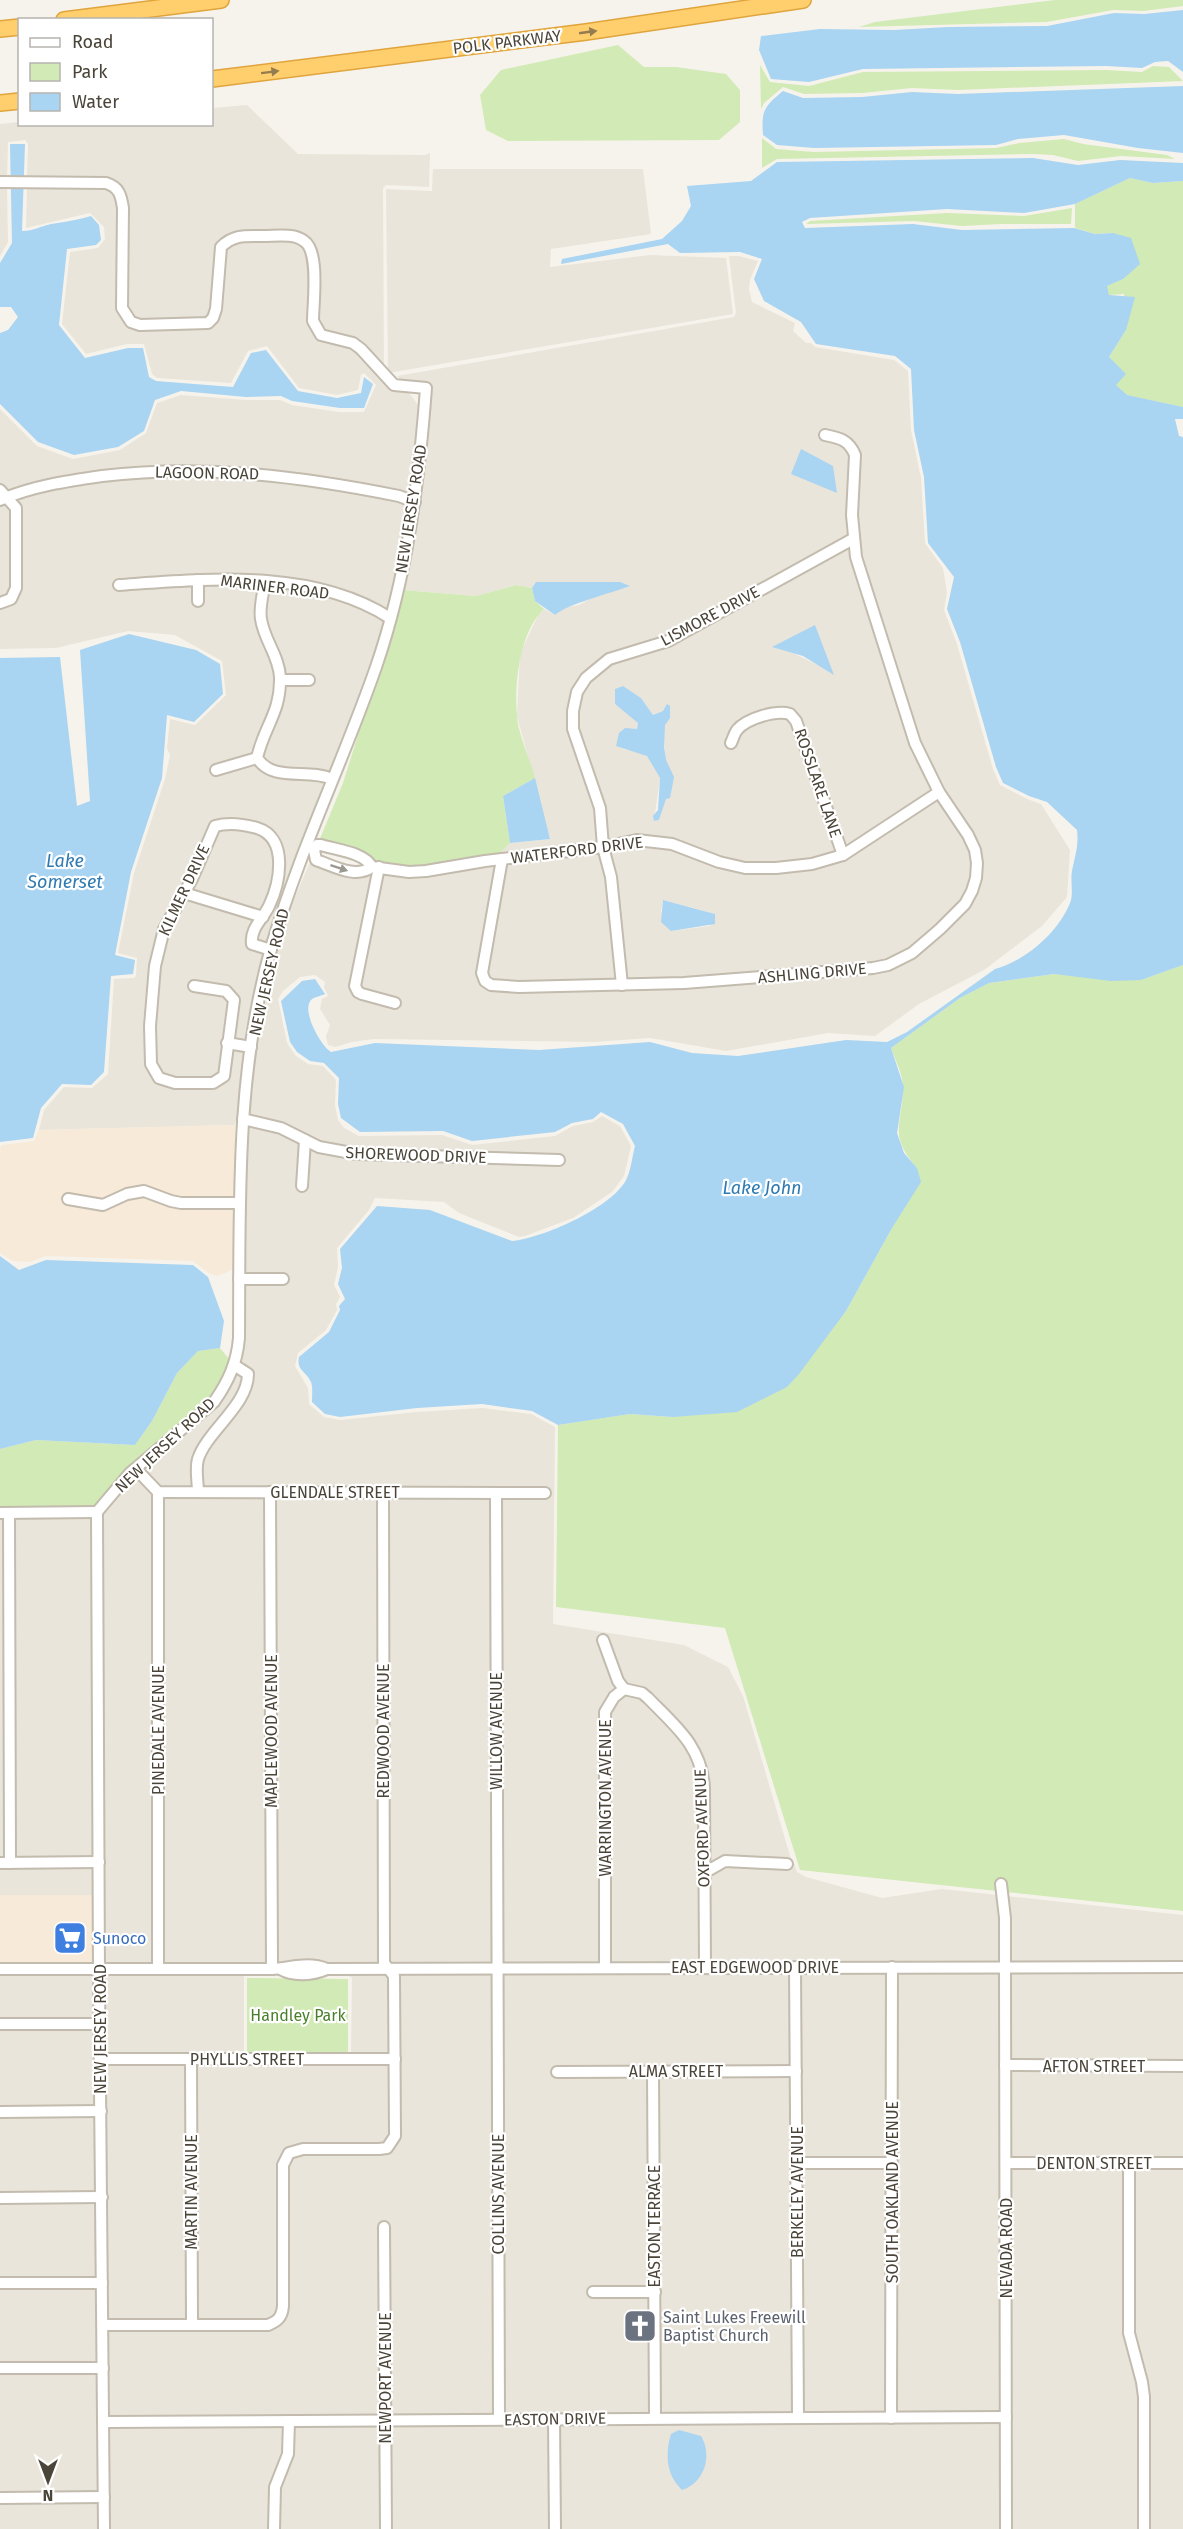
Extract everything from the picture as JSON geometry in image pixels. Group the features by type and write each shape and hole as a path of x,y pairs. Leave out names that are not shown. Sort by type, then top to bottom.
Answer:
{"highway":[{"path":"80,18 221,0"},
{"name":"POLK PARKWAY","path":"213,79 586,32 803,0"},
{"path":"0,29 18,27"},
{"path":"0,103 18,101"}],"street":[{"name":"NEW JERSEY ROAD","path":"4,182 106,183 114,186 121,195 123,208 122,308 131,321 140,325 208,323 213,318 216,309 220,246 237,235 294,236 304,240 312,248 314,259 313,321 316,329 321,335 353,343 394,385 426,388 415,502 390,618 376,666 332,779 271,950 251,1047 243,1119 238,1338 234,1365 214,1402 136,1469 97,1512 104,2529"},
{"path":"825,435 841,438 851,445 855,455 853,539"},
{"name":"LAGOON ROAD","path":"3,496 65,481 129,473 200,471 292,477 399,496 415,502"},
{"path":"0,603 11,599 16,588 16,508 3,496"},
{"name":"ASHLING DRIVE","path":"502,859 482,973 485,981 491,985 519,987 684,983 863,970 888,965 924,945 965,904 976,878 975,850 968,835 939,792 915,743 856,557 853,539"},
{"name":"LISMORE DRIVE","path":"622,985 611,877 603,847 600,808 573,729 573,711 577,692 586,678 609,659 668,641 853,539"},
{"name":"MARINER ROAD","path":"119,585 230,579 304,586 343,595 390,618"},
{"path":"198,580 198,601"},
{"path":"257,758 277,708 280,680 279,669 261,618 265,582"},
{"path":"280,680 309,680"},
{"name":"ROSSLARE LANE","path":"730,743 738,729 750,721 774,712 790,714 796,721 843,855"},
{"path":"257,758 263,768 271,771 322,774 332,779"},
{"path":"216,770 257,758"},
{"name":"WATERFORD DRIVE","path":"375,867 356,873 316,860 309,848 321,845 360,857 375,867 409,872 603,847 637,840 655,840 687,849 719,862 758,869 812,864 843,855 939,792"},
{"name":"KILMER DRIVE","path":"227,1043 224,1076 217,1082 175,1083 158,1076 151,1064 150,1026 155,966 164,929 184,893 215,826 236,823 264,830 276,845 279,857 275,888 262,917 253,930 252,944 271,950"},
{"path":"375,867 355,986 362,994 395,1003"},
{"path":"184,893 262,917"},
{"path":"194,986 210,987 230,994 234,1000 227,1043 251,1047"},
{"name":"SHOREWOOD DRIVE","path":"243,1119 281,1128 335,1151 357,1154 559,1160"},
{"path":"302,1186 305,1140"},
{"path":"68,1199 103,1205 134,1192 144,1191 171,1202 240,1203"},
{"path":"239,1279 283,1279"},
{"path":"198,1492 198,1458 232,1409 248,1381 248,1374 234,1365"},
{"path":"136,1469 158,1492"},
{"name":"GLENDALE STREET","path":"158,1492 545,1493"},
{"name":"PINEDALE AVENUE","path":"158,1492 158,1969"},
{"name":"MAPLEWOOD AVENUE","path":"270,1492 276,1969"},
{"name":"REDWOOD AVENUE","path":"192,2325 268,2325 279,2319 284,2306 284,2160 289,2153 295,2150 387,2148 395,2136 394,1976 384,1963 383,1492"},
{"name":"WILLOW AVENUE","path":"496,1493 496,1970"},
{"path":"97,1512 4,1513 5,1863 99,1862"},
{"path":"603,1640 618,1681 624,1689"},
{"name":"OXFORD AVENUE","path":"624,1689 648,1698 681,1732 698,1756 704,1782 705,1967"},
{"name":"WARRINGTON AVENUE","path":"605,1968 605,1712 614,1697 624,1689"},
{"path":"704,1873 725,1861 787,1863"},
{"name":"NEVADA ROAD","path":"1001,1884 1005,1918 1006,2529"},
{"name":"EAST EDGEWOOD DRIVE","path":"0,1969 276,1969 289,1973 317,1973 327,1969 389,1968 496,1970 1183,1966"},
{"name":"BERKELEY AVENUE","path":"795,1967 798,2416"},
{"name":"SOUTH OAKLAND AVENUE","path":"891,2418 892,1967"},
{"name":"COLLINS AVENUE","path":"496,1970 499,2419"},
{"path":"0,2024 99,2024"},
{"name":"PHYLLIS STREET","path":"100,2059 395,2059"},
{"name":"MARTIN AVENUE","path":"190,2059 192,2325"},
{"name":"AFTON STREET","path":"1005,2065 1183,2066"},
{"name":"ALMA STREET","path":"557,2072 796,2071"},
{"name":"EASTON TERRACE","path":"653,2072 656,2417"},
{"path":"0,2112 101,2111"},
{"path":"796,2163 892,2163"},
{"name":"DENTON STREET","path":"1005,2163 1183,2163"},
{"path":"1129,2163 1129,2333 1142,2382 1144,2529"},
{"path":"0,2198 102,2197"},
{"name":"NEWPORT AVENUE","path":"384,2227 386,2529"},
{"path":"0,2283 102,2283"},
{"path":"593,2292 655,2292"},
{"path":"103,2325 192,2325"},
{"path":"0,2368 103,2368"},
{"name":"EASTON DRIVE","path":"104,2422 798,2416 1006,2417"},
{"path":"554,2418 555,2529"},
{"path":"274,2529 275,2487 288,2454 289,2421"},
{"path":"0,2498 104,2497"}],"shaded area":[{"path":"247,105 298,154 425,155 430,153 429,187 386,185 383,188 384,368 323,331 316,320 318,259 315,247 306,237 294,232 237,231 226,236 217,245 213,308 206,319 140,321 133,318 127,311 117,183 27,178 28,144 25,140 8,142 7,178 0,178 0,124 18,122 18,126 213,126 213,108"},
{"path":"433,169 643,169 651,234 551,249 550,267 650,255 726,258 733,314 388,373 386,189 432,191"},
{"path":"0,187 7,187 8,242 0,256"},
{"path":"27,187 112,190 117,197 119,208 118,309 128,325 138,329 209,328 224,249 238,240 294,241 302,244 310,259 309,323 313,332 319,338 352,347 407,390 420,408 412,496 292,472 200,466 129,469 9,492 0,484 0,409 37,446 73,459 120,450 146,433 157,403 181,395 280,400 292,405 339,412 364,412 376,385 364,373 361,375 358,390 337,395 299,388 267,346 248,351 231,383 157,378 152,374 144,344 127,344 86,354 62,324 70,252 98,248 105,239 104,227 90,213 26,228"},
{"path":"729,256 758,261 750,280 749,289 752,302 795,323 793,331 806,343 811,343 815,347 894,360 908,371 911,430 921,478 925,543 943,568 947,593 944,610 957,644 993,769 1000,785 1041,804 1070,850 1067,897 1042,926 984,970 919,1004 875,1036 828,1033 726,1051 650,1038 594,1042 374,1039 335,1047 328,1045 326,1036 330,1025 320,1009 322,999 328,996 324,987 325,982 315,975 300,977 283,991 278,999 287,1043 296,1056 308,1064 323,1066 336,1080 335,1105 338,1120 344,1128 359,1136 442,1135 472,1145 555,1136 573,1126 593,1122 602,1116 620,1126 631,1146 624,1176 612,1192 573,1218 525,1236 519,1237 459,1213 444,1202 375,1198 369,1210 337,1248 338,1267 334,1285 340,1297 336,1304 337,1310 326,1330 298,1353 295,1366 308,1388 309,1404 324,1417 340,1420 482,1408 531,1414 555,1427 553,1624 684,1645 728,1667 743,1696 791,1859 794,1863 797,1872 806,1877 882,1898 942,1889 998,1895 1001,1962 708,1963 707,1875 722,1866 790,1869 792,1861 776,1857 731,1856 719,1858 707,1865 707,1776 702,1754 696,1744 621,1678 604,1634 598,1638 614,1682 619,1688 604,1702 601,1711 601,1964 500,1965 499,1497 548,1497 548,1489 202,1488 202,1459 249,1387 239,1363 244,1181 251,1079 275,951 283,924 311,860 315,865 356,877 364,877 373,871 498,864 481,983 684,987 874,973 914,957 926,949 968,906 981,863 919,741 860,556 857,538 858,455 853,441 842,434 822,430 820,438 840,442 848,448 851,455 848,536 666,637 608,656 584,675 569,710 596,809 599,843 499,854 510,843 550,839 517,716 520,654 538,615 544,609 555,615 562,608 579,605 620,582 536,582 532,588 516,585 476,596 402,590 422,482 430,384 401,381 397,376 734,317 736,313"},
{"path":"200,475 291,481 398,500 410,505 388,612 344,591 262,577 230,574 115,582 115,590 194,584 195,606 202,605 202,584 230,583 260,586 276,669 276,695 254,754 212,767 213,775 255,763 261,772 270,776 305,777 327,781 291,874 235,1125 39,1130 44,1110 64,1087 92,1088 108,1074 114,979 136,976 137,958 118,953 134,873 165,779 170,755 167,748 170,719 195,725 226,695 222,661 175,635 128,631 56,648 0,649 0,608 13,603 14,499 43,490 129,477"},
{"path":"6,502 12,509 12,587 8,596 0,599 0,505"},
{"path":"850,545 934,790 845,848 791,710 774,708 749,717 734,727 725,745 732,749 741,732 752,725 775,717 788,718 793,723 838,852 811,860 758,865 733,862 656,836 637,835 607,841 577,729 577,712 581,694 589,681 611,663","holes":["815,625 826,669 795,654","623,686 641,698 653,715 663,711 666,798 659,820 654,821 660,778 647,756 623,749 630,729 637,729 638,722 615,704"]},
{"path":"268,587 303,591 354,603 386,620 373,664 330,773 322,770 272,767 261,757 281,710 284,684 313,684 313,676 284,675 264,617"},
{"path":"938,797 971,851 972,878 962,901 911,949 887,961 684,979 625,980 608,850 637,844 671,848 744,873 776,873 812,868 847,857","holes":["663,900 715,914 710,926 671,931 661,911"]},
{"path":"600,851 607,878 617,981 519,982 488,978 486,973 506,863"},
{"path":"235,1125 236,1268 218,1276 209,1273 193,1261 46,1256 30,1262 13,1261 0,1253 0,1148 2,1145 34,1141 39,1130"},
{"path":"236,1371 242,1374 244,1380 229,1406 200,1446 194,1488 159,1488 142,1470 217,1405"},
{"path":"136,1475 154,1494 154,1964 103,1964 101,1514"},
{"path":"379,1496 380,1964 330,1964 318,1961 288,1960 275,1964 274,1497"},
{"path":"387,1496 492,1497 492,1965 391,1964 388,1961"},
{"path":"162,1497 266,1497 268,1965 162,1964"},
{"path":"0,1517 5,1517 6,1859 0,1859"},
{"path":"13,1517 94,1517 95,1858 14,1859"},
{"path":"626,1694 640,1698 678,1735 690,1750 700,1776 701,1963 609,1964 609,1713 616,1701"},
{"path":"95,1867 95,1895 0,1895 0,1868"},
{"path":"0,1895 95,1895 96,1964 0,1965"},
{"path":"1006,1896 1183,1915 1183,1962 1008,1962"},
{"path":"888,1971 888,2159 800,2159 799,1972"},
{"path":"896,1971 1001,1971 1003,2412 895,2414"},
{"path":"1009,1971 1183,1971 1183,2062 1009,2060"},
{"path":"791,1972 792,2066 553,2068 554,2077 650,2076 651,2288 590,2288 589,2296 651,2297 652,2413 502,2415 500,1974"},
{"path":"0,1973 95,1973 95,2020 0,2020"},
{"path":"103,1973 278,1973 282,1975 244,1976 244,2055 103,2055"},
{"path":"327,1973 387,1973 390,1978 391,2055 351,2054 352,1978 348,1975 324,1975"},
{"path":"397,1973 492,1974 495,2415 389,2415 388,2223 380,2223 381,2416 108,2418 107,2329 282,2322 288,2162 296,2154 390,2151"},
{"path":"0,2028 95,2029 97,2107 0,2107"},
{"path":"104,2063 187,2063 188,2321 107,2320"},
{"path":"194,2063 391,2063 391,2135 385,2144 303,2145 287,2149 280,2306 276,2316 267,2320 196,2320"},
{"path":"1009,2069 1183,2070 1183,2159 1009,2159"},
{"path":"792,2075 794,2412 659,2413 657,2076"},
{"path":"97,2115 98,2193 0,2193 0,2116"},
{"path":"1183,2167 1183,2529 1148,2529 1148,2454 1133,2332 1133,2168"},
{"path":"800,2168 888,2168 887,2414 802,2412"},
{"path":"1009,2168 1125,2168 1125,2333 1139,2383 1140,2529 1010,2529"},
{"path":"0,2202 98,2202 99,2279 0,2279"},
{"path":"0,2287 99,2287 100,2363 0,2364"},
{"path":"0,2372 100,2372 100,2493 0,2493"},
{"path":"1003,2421 1002,2529 559,2529 558,2423"},
{"path":"550,2423 551,2529 390,2529 389,2424"},
{"path":"381,2424 382,2529 278,2529 278,2496 293,2425"},
{"path":"285,2425 286,2441 270,2529 108,2529 108,2426"},
{"path":"100,2501 100,2529 0,2529 0,2502"}],"green space":[{"path":"1055,0 1183,0 1183,6 1144,11 1113,10 1047,22 859,27 875,22"},
{"path":"618,45 644,67 676,67 726,74 740,90 740,122 719,140 508,141 486,130 480,95 501,70"},
{"path":"760,65 770,82 809,86 863,72 1106,70 1142,72 1153,66 1169,67 1183,81 958,90 912,88 862,93 804,94 783,87 764,103 761,109"},
{"path":"762,138 776,149 814,152 996,148 1019,143 1064,139 1083,144 1167,155 1175,159 1121,156 1078,161 1053,155 1033,154 777,159 762,168"},
{"path":"1130,178 1153,183 1183,181 1183,407 1126,395 1116,385 1109,357 1126,330 1124,294 1109,295 1106,286 1123,279 1113,233 1095,234 1075,228 1075,204"},
{"path":"1072,208 1071,224 962,226 914,221 806,224 810,221 947,213 1024,216"},
{"path":"516,585 532,588 535,601 544,609 529,630 520,658 516,702 518,723 535,778 503,796 510,843 499,854 436,866 399,866 374,862 357,850 319,841 343,783 389,644 402,590 476,596"},
{"path":"1183,965 1183,1911 800,1870 725,1628 556,1607 558,1425 630,1414 673,1417 787,1387 846,1311 892,1228 917,1168 902,1147 900,1138 903,1084 891,1048 960,998 989,983 1054,974 1141,980"},
{"path":"220,1348 234,1365 223,1389 136,1469 97,1512 0,1513 0,1449 36,1440 135,1445 152,1421 177,1373 198,1351"},
{"name":"Handley Park","path":"247,1978 348,1979 348,2052 247,2053"}],"water":[{"path":"1183,10 1183,72 1168,61 1155,62 1142,68 1106,66 863,69 809,82 771,79 759,50 761,36 820,29 894,30 1047,26 1114,13 1144,14"},
{"path":"1183,86 1183,153 1064,135 1018,139 996,145 814,148 777,145 763,135 766,109 783,91 803,98 862,97 912,92 958,94"},
{"path":"10,144 25,144 22,231 91,216 99,225 101,240 96,245 67,249 59,325 85,358 128,348 143,348 149,377 156,381 233,387 251,353 266,350 298,391 337,398 361,393 364,377 373,384 364,408 340,408 292,401 281,396 246,397 181,391 155,400 144,431 118,447 74,455 38,442 0,404 0,333 8,330 18,317 11,307 0,307 0,263 12,243"},
{"name":"Lake John","path":"1033,158 1078,165 1120,160 1183,163 1183,181 1153,183 1130,178 1075,204 1024,213 947,209 810,218 802,222 805,228 913,224 962,230 1074,228 1095,234 1113,233 1131,238 1140,264 1123,279 1107,286 1109,295 1135,297 1126,330 1109,357 1126,374 1116,385 1127,395 1183,407 1183,419 1175,419 1179,436 1183,437 1183,965 1141,980 1111,981 1054,974 989,983 960,998 891,1048 904,1087 897,1133 904,1153 917,1168 921,1182 892,1228 846,1311 787,1387 737,1412 673,1417 630,1414 558,1425 532,1411 482,1404 417,1408 340,1417 325,1414 312,1402 311,1382 300,1368 299,1357 329,1332 340,1310 339,1306 345,1299 338,1284 342,1268 340,1249 377,1206 430,1210 512,1241 525,1239 557,1228 590,1212 617,1192 627,1178 635,1146 623,1124 601,1112 593,1119 572,1123 555,1132 472,1141 443,1131 360,1132 341,1118 338,1104 339,1078 324,1063 310,1061 297,1052 290,1042 281,1001 302,981 315,979 325,994 311,1000 308,1012 318,1036 331,1052 375,1043 539,1050 650,1042 692,1053 738,1056 846,1040 887,1042 907,1032 995,969 1029,953 1049,935 1065,914 1072,892 1077,830 1047,802 1003,783 996,767 960,642 947,609 954,577 928,543 924,477 914,430 911,369 895,356 816,344 801,322 764,301 754,279 762,259 740,252 680,253 668,244 561,264 562,259 662,239 682,221 691,206 687,186 751,181 777,162"},
{"path":"801,449 833,466 837,493 791,474"},
{"path":"536,582 620,582 630,586 579,603 555,615 535,601 532,588"},
{"path":"815,625 834,675 803,656 772,647"},
{"name":"Lake Somerset","path":"129,634 196,650 220,664 223,694 194,722 167,715 162,778 131,872 115,955 135,960 133,974 111,976 104,1072 91,1085 62,1084 41,1108 33,1138 0,1142 0,658 60,657 77,806 90,801 80,650"},
{"path":"623,686 641,698 653,715 663,711 667,704 670,706 670,718 665,725 664,747 666,760 674,777 670,798 666,799 659,820 654,821 653,816 658,810 660,778 647,756 616,746 619,733 625,728 637,729 638,723 615,704 615,689"},
{"path":"535,778 550,839 510,843 503,796"},
{"path":"663,900 715,914 715,924 671,931 661,922"},
{"path":"0,1256 19,1270 46,1260 193,1265 208,1277 224,1321 220,1348 198,1351 177,1373 152,1421 135,1445 36,1440 0,1449"},
{"path":"679,2430 701,2436 706,2452 701,2475 690,2486 682,2490 673,2478 668,2464 671,2434"}],"place":[{"name":"Sunoco","path":"70,1938"},
{"name":"Saint Lukes Freewill Baptist Church","path":"640,2326"}]}
